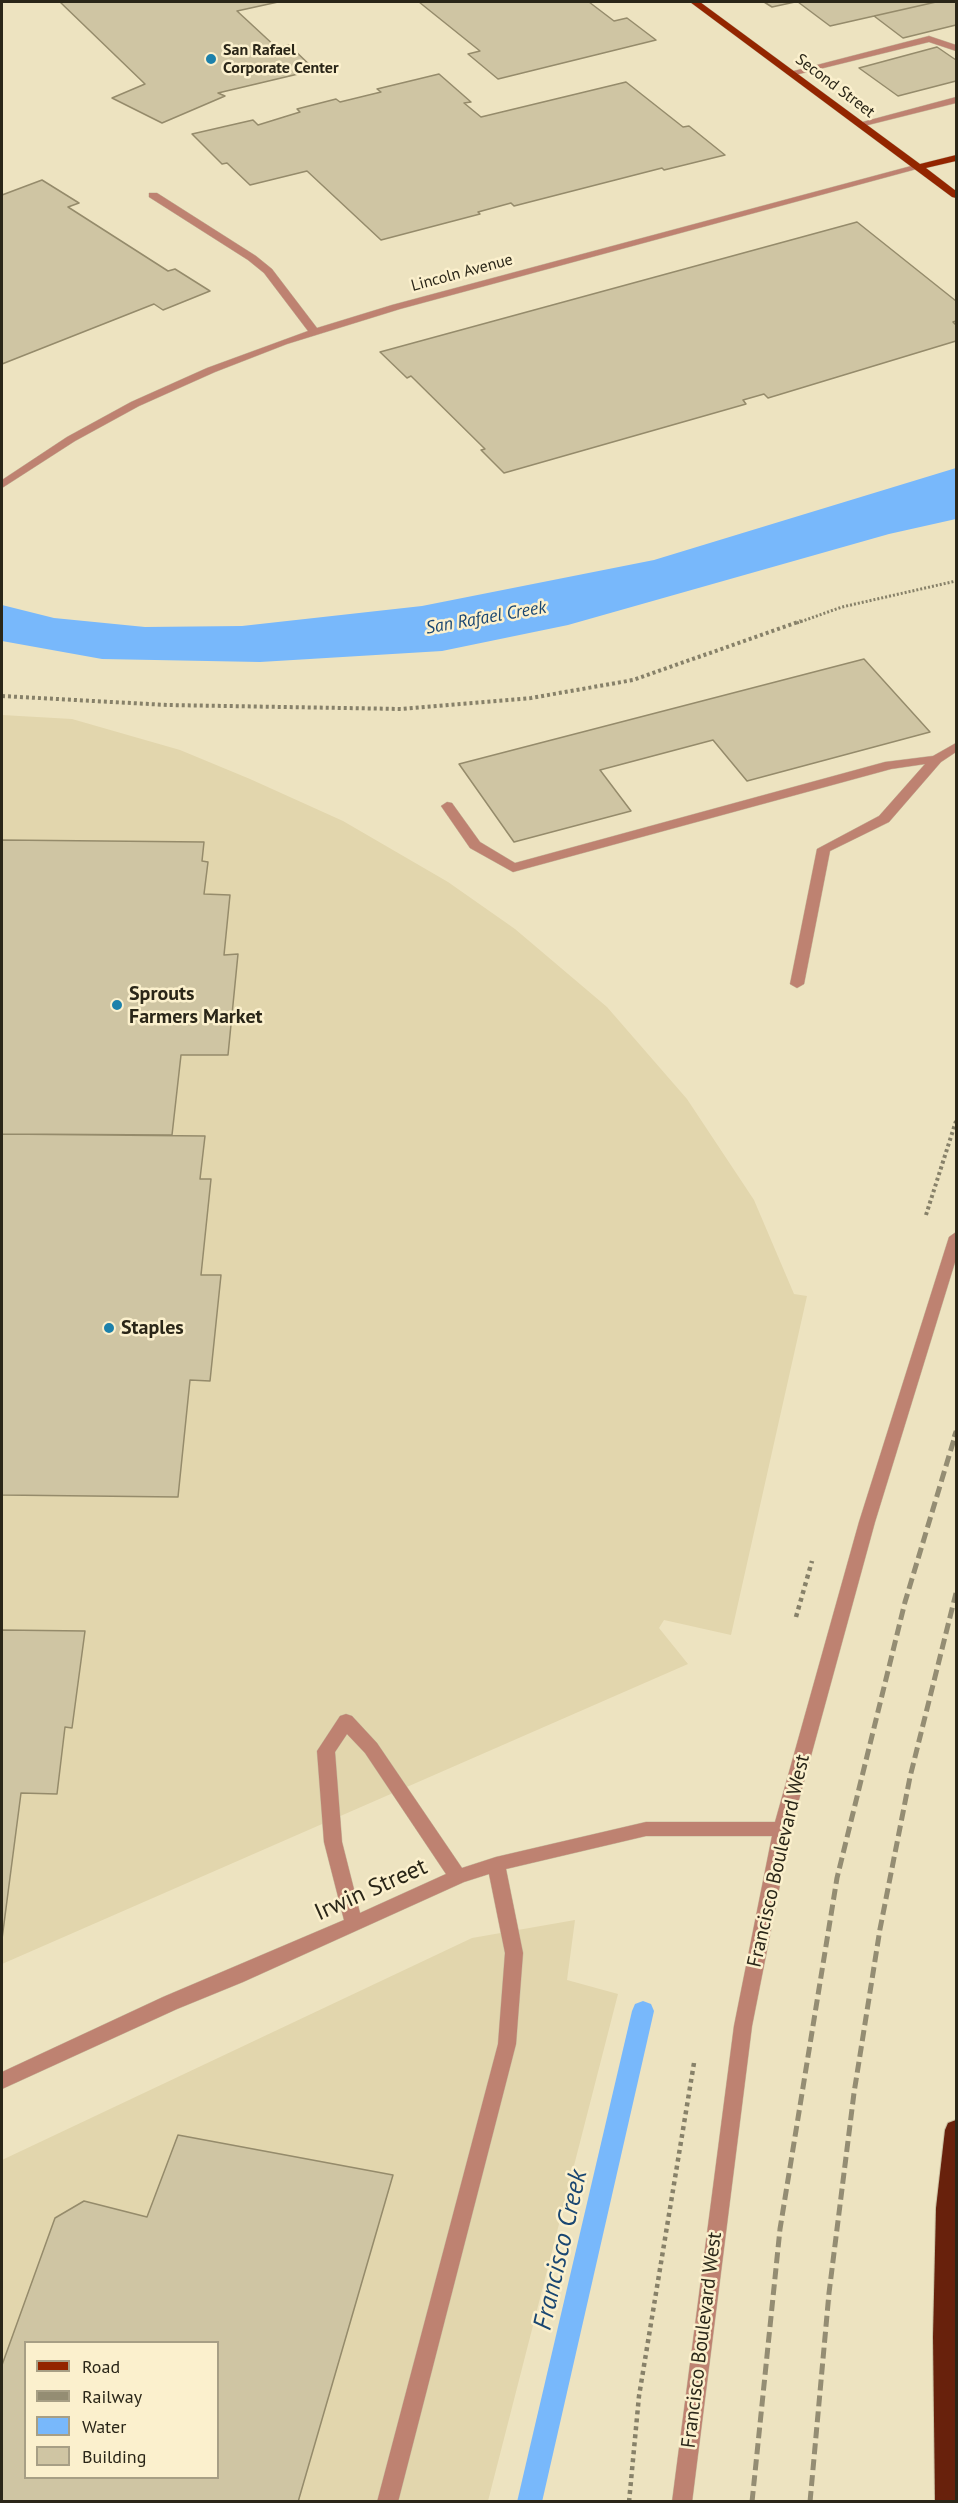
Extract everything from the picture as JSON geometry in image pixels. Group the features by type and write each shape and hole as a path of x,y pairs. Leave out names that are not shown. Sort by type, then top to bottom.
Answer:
{"highway":[{"path":"947,2502 945,2337 948,2208 957,2130"}],"main road":[{"name":"Second Street","path":"695,2 957,195"},
{"name":"Lincoln Avenue","path":"919,168 957,158"}],"street":[{"path":"791,73 929,39 957,48"},
{"path":"860,124 957,100"},
{"name":"Lincoln Avenue","path":"2,485 54,450 135,404 211,370 315,332 407,304 919,168"},
{"path":"153,195 252,258 268,271 315,332"},
{"path":"797,984 824,849 884,819 936,759 957,747"},
{"path":"447,806 475,845 513,868 890,765 936,759"},
{"name":"Francisco Boulevard West","path":"682,2502 743,2026 782,1829 867,1522 957,1237"},
{"path":"354,1924 333,1842 326,1751 346,1721 371,1748 458,1877"},
{"name":"Irwin Street","path":"2,2081 170,2003 458,1877 496,1864 646,1829 782,1829"},
{"path":"387,2502 507,2044 514,1953 496,1864"}],"path":[{"path":"2,696 167,705 402,709 531,698 633,681 842,607 957,581"}],"shaded area":[{"path":"2,715 72,719 180,750 250,779 343,821 448,882 515,929 607,1007 687,1099 754,1200 794,1294 807,1296 731,1635 664,1620 659,1628 688,1664 2,1964"},
{"path":"575,1920 567,1980 618,1994 488,2501 2,2501 2,2160 472,1938"}],"water":[{"name":"San Rafael Creek","path":"956,468 956,519 889,534 568,625 442,651 260,662 102,659 2,641 2,605 54,618 145,627 242,626 422,606 654,560"}],"building":[{"name":"San Rafael Corporate Center","path":"60,2 278,2 237,11 277,48 289,45 315,70 218,93 225,96 162,123 112,98 145,84"},
{"path":"419,2 589,2 614,21 627,18 656,40 498,79 468,54 480,51"},
{"path":"764,2 795,2 772,7"},
{"path":"798,2 936,2 830,26"},
{"path":"936,2 956,2 956,25 903,38 874,16"},
{"path":"937,47 956,60 956,81 898,96 859,68"},
{"path":"439,74 471,102 464,103 481,117 626,82 683,127 689,126 725,155 664,170 662,168 514,206 511,203 478,212 480,214 381,240 307,171 250,185 227,163 222,164 192,134 253,120 258,125 300,112 297,109 336,99 340,102 381,92 377,89"},
{"path":"42,180 79,203 68,207 168,271 175,269 210,291 163,310 154,304 2,364 2,195"},
{"path":"857,222 956,301 956,321 953,322 956,325 956,341 768,398 764,394 743,400 746,404 504,473 481,450 485,449 411,376 407,378 380,352"},
{"path":"864,659 930,732 747,781 713,740 600,770 631,811 514,842 459,764"},
{"name":"Sprouts Farmers Market","path":"2,840 204,842 202,861 208,862 204,894 230,895 224,955 238,954 228,1055 181,1055 172,1135 2,1134"},
{"name":"Staples","path":"2,1134 205,1136 200,1179 211,1179 201,1275 221,1275 210,1381 190,1380 178,1497 2,1495"},
{"path":"2,1630 85,1631 72,1728 65,1727 57,1794 21,1793 2,1939"},
{"path":"178,2135 393,2175 298,2502 2,2502 2,2365 55,2218 84,2201 147,2217"}],"waterway":[{"name":"Francisco Creek","path":"529,2502 643,2011"}],"railway":[{"path":"954,1437 956,1431"},
{"path":"752,2502 780,2229 837,1878 905,1602 955,1436"},
{"path":"810,2502 829,2293 854,2093 880,1929 910,1777 956,1593"}],"place":[{"name":"San Rafael Corporate Center","path":"211,59"},
{"name":"Sprouts Farmers Market","path":"117,1005"},
{"name":"Staples","path":"109,1328"}]}
